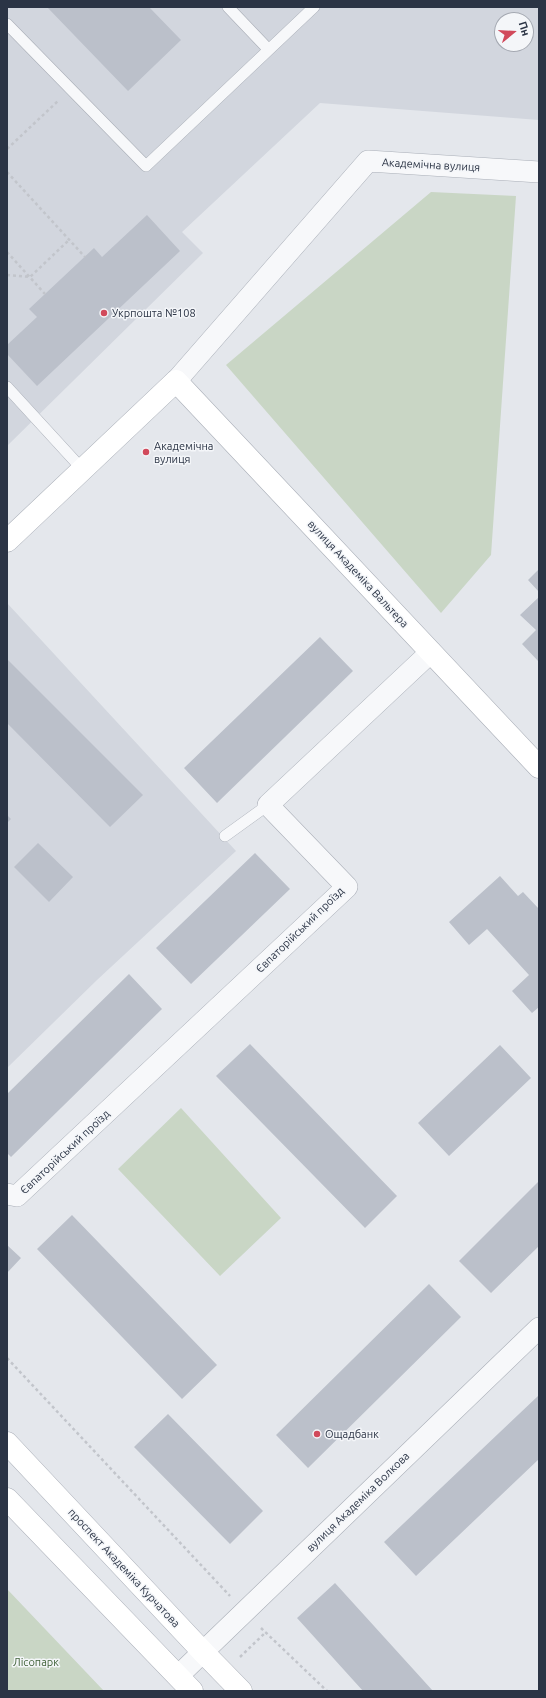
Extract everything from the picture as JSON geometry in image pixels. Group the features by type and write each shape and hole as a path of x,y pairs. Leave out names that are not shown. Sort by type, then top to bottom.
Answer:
{"street":[{"name":"Академічна вулиця","path":"7,541 176,381 368,161 539,172"},
{"name":"вулиця Академіка Вальтера","path":"176,381 539,767"},
{"path":"268,805 432,652"},
{"name":"Євпаторійський проїзд","path":"7,1194 17,1196 347,887 268,805"},
{"name":"вулиця Академіка Волкова","path":"185,1683 202,1652 539,1328"},
{"name":"проспект Академіка Курчатова","path":"7,1443 202,1652 242,1691"},
{"path":"7,1499 185,1683"}],"lane":[{"path":"228,7 268,49"},
{"path":"7,24 146,166 314,7"},
{"path":"7,387 83,470"},
{"path":"225,836 268,805"}],"path":[{"path":"7,149 71,89"},
{"path":"7,172 85,257"},
{"path":"7,275 30,277 69,240"},
{"path":"7,252 45,294"},
{"path":"7,1358 244,1612 327,1691"},
{"path":"234,1662 266,1632"}],"shaded area":[{"path":"7,7 539,7 539,120 320,103 182,232 203,253 7,446"},
{"path":"7,603 236,851 97,980 7,1068"}],"green space":[{"path":"431,192 516,196 491,555 441,613 226,365"},
{"path":"181,1108 281,1218 220,1276 118,1169"},
{"name":"Лісопарк","path":"7,1589 104,1691 7,1691"}],"building":[{"path":"47,7 149,7 181,40 128,91"},
{"path":"147,215 180,251 37,386 7,354 7,345 37,317 29,309 94,248 102,257"},
{"path":"539,569 539,592 528,580"},
{"path":"539,597 539,662 522,644 536,630 520,615"},
{"path":"320,637 353,671 217,803 184,768"},
{"path":"7,659 143,795 110,827 7,723"},
{"path":"7,815 11,819 7,823"},
{"path":"38,843 73,877 49,902 14,867"},
{"path":"255,853 290,889 191,984 156,948"},
{"path":"500,876 518,896 523,892 539,909 539,1007 532,1013 512,991 529,975 487,929 469,945 449,922"},
{"path":"129,974 162,1009 11,1157 7,1153 7,1094"},
{"path":"250,1044 397,1196 365,1228 216,1076"},
{"path":"500,1045 531,1078 449,1156 418,1123"},
{"path":"539,1181 539,1246 491,1293 459,1261"},
{"path":"72,1215 217,1365 182,1399 37,1249"},
{"path":"7,1245 21,1258 7,1273"},
{"path":"429,1284 461,1317 308,1468 276,1435"},
{"path":"538,1396 539,1459 416,1576 384,1542"},
{"path":"168,1414 263,1511 230,1544 134,1447"},
{"path":"335,1583 433,1691 363,1691 297,1618"}],"place":[{"name":"Укрпошта №108","path":"104,313"},
{"name":"Академічна вулиця","path":"146,452"},
{"name":"Ощадбанк","path":"317,1434"}]}
